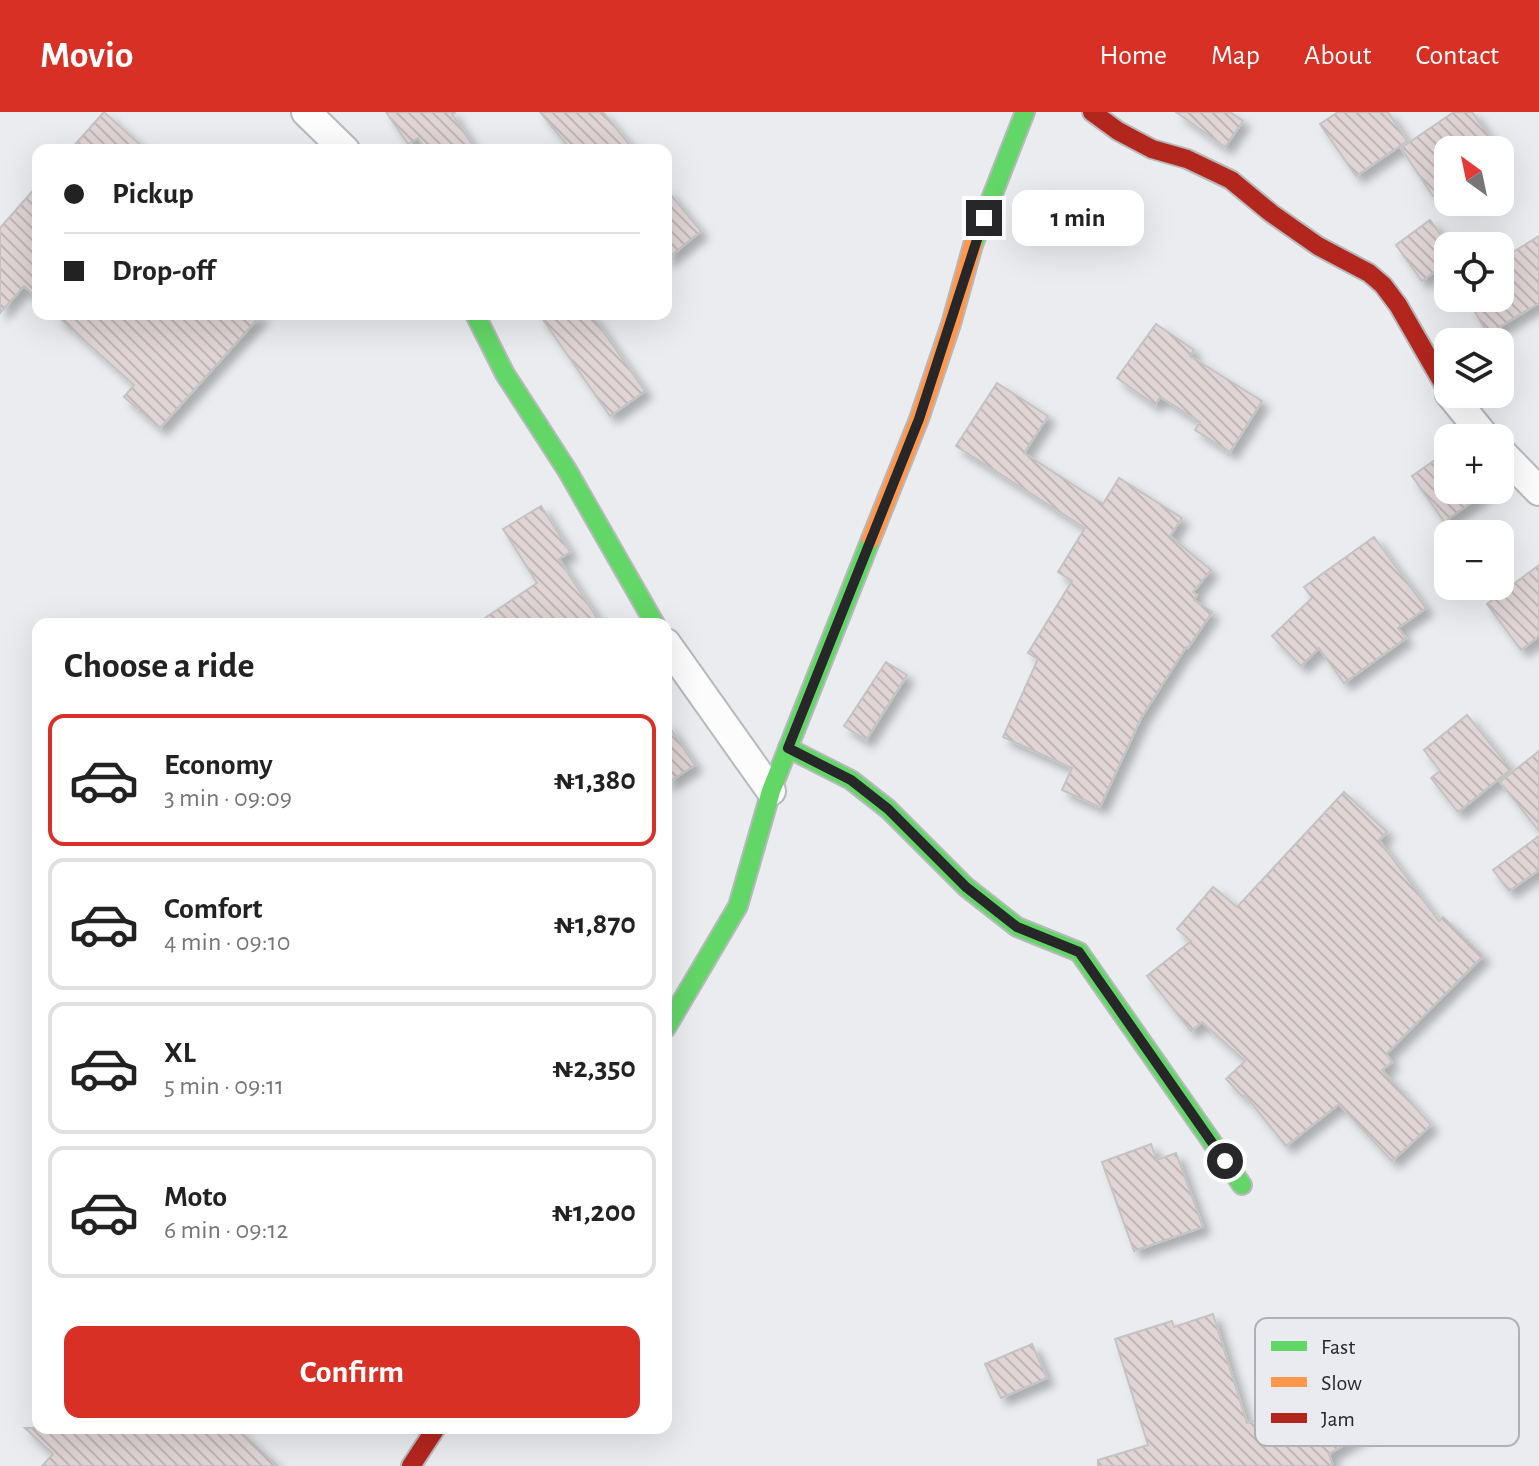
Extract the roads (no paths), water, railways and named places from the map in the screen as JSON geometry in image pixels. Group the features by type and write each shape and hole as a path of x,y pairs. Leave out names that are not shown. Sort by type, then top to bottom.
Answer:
{"street":[{"path":"306,112 339,144"},
{"path":"672,1018 738,906 771,791 919,419 973,246 1025,112"},
{"path":"1092,112 1118,131 1152,149 1187,159 1231,180 1318,246 1369,273 1398,305 1434,367"},
{"path":"478,320 505,374 567,470 652,618"},
{"path":"1461,408 1474,424"},
{"path":"1514,465 1539,491"},
{"path":"672,651 771,791"},
{"path":"788,748 851,780 888,809 966,887 1017,927 1079,952 1242,1185"},
{"path":"411,1466 432,1434"}]}
